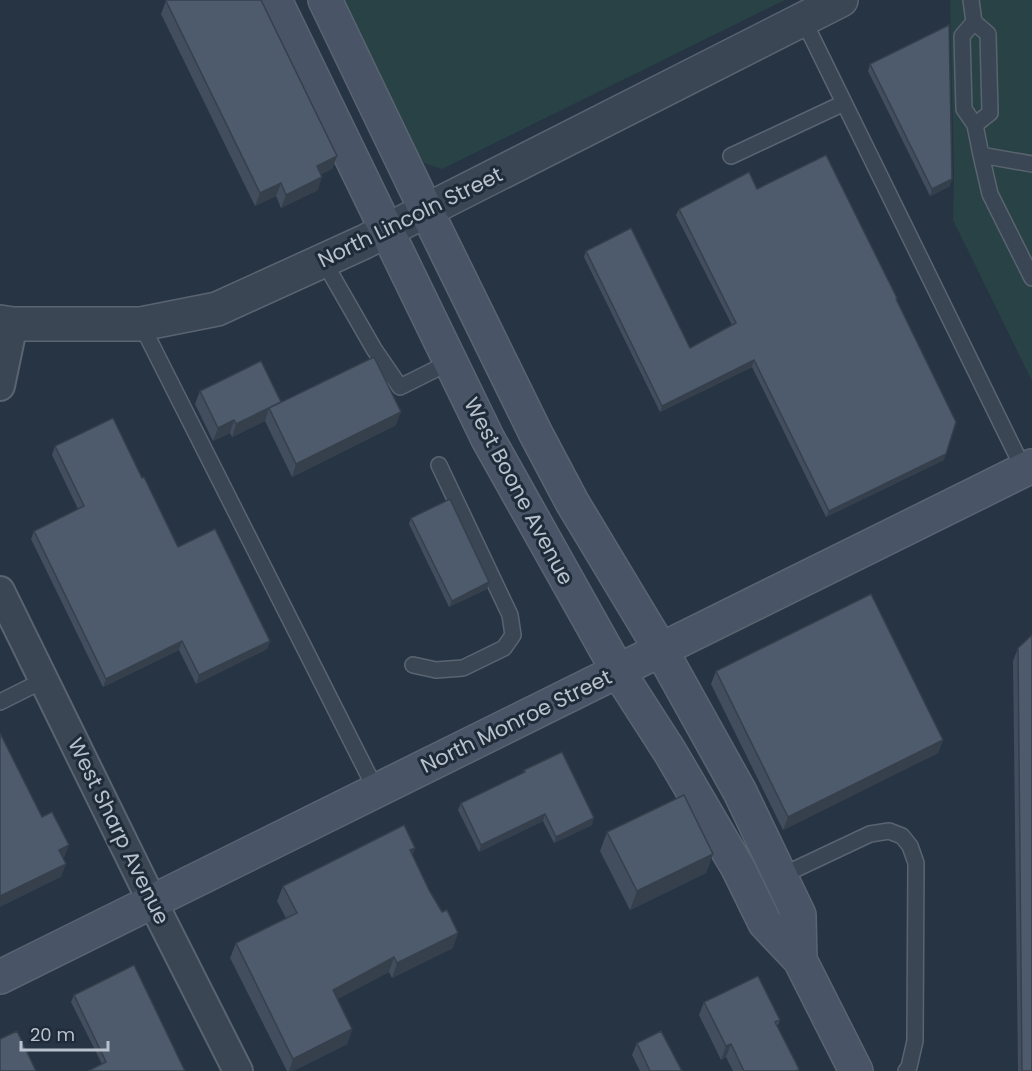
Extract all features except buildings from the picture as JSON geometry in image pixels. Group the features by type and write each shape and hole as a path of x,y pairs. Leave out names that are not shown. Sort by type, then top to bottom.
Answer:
{"main road":[{"name":"West Boone Avenue","path":"275,0 488,439 618,671 713,824 765,922 800,960 856,1071"},
{"name":"West Boone Avenue","path":"325,0 514,390 567,492 661,650 740,792 799,915 800,960"},
{"name":"North Monroe Street","path":"0,977 618,671 1029,474"}],"street":[{"name":"North Lincoln Street","path":"0,386 7,323 141,324 217,309 386,230 841,0"},
{"name":"West Sharp Avenue","path":"0,591 238,1071"}],"lane":[{"path":"971,0 974,22 988,34 990,112 975,125"},
{"path":"803,19 1029,474"},
{"path":"974,22 962,36 964,109 975,125 990,194 1032,278"},
{"path":"730,156 844,103"},
{"path":"981,155 1032,164"},
{"path":"323,260 374,348 400,387 450,362"},
{"path":"141,324 376,790"},
{"path":"413,664 436,670 463,668 504,648 513,635 510,615 439,465"},
{"path":"0,702 44,680"},
{"path":"781,876 870,834 888,831 902,836 910,846 916,863 915,1041 906,1071"}],"green space":[{"path":"341,0 785,0 442,169 424,163 419,156"},
{"path":"950,0 1032,0 1032,381 953,220"}]}
